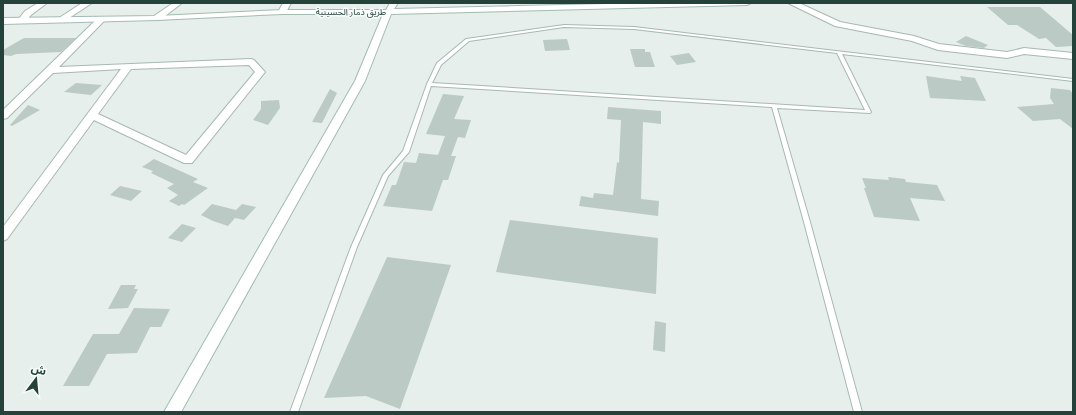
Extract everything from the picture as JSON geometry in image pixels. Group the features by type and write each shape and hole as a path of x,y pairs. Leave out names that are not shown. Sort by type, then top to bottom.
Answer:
{"street":[{"path":"21,21 28,13 43,3"},
{"path":"60,20 88,3"},
{"path":"157,18 178,3"},
{"path":"282,12 287,3"},
{"name":"طريق ذمار الحسينية","path":"3,21 157,18 391,7 747,3"},
{"path":"792,3 838,24 914,39 938,47 1007,55 1024,51 1073,56"},
{"path":"172,412 360,81 391,7"},
{"path":"3,116 102,19"},
{"path":"50,70 251,62 260,72 188,160 92,115"},
{"path":"3,236 128,66"}],"lane":[{"path":"294,412 354,247 386,175 406,152 429,84 439,64 468,40 564,26 634,28 1073,80"},
{"path":"429,84 868,112 839,52"},
{"path":"774,106 858,412"}],"building":[{"path":"987,7 1040,7 1073,35 1073,46 1056,47 1046,38 1039,39 1017,25 1008,25"},
{"path":"966,36 988,45 984,48 966,46 956,42"},
{"path":"24,38 76,38 61,52 16,54 11,56 3,55 3,50"},
{"path":"567,39 570,50 545,51 543,40"},
{"path":"630,49 645,49 645,52 650,52 655,67 635,67"},
{"path":"689,53 696,62 677,65 670,56"},
{"path":"926,76 962,81 960,76 975,78 986,101 930,98"},
{"path":"76,83 102,85 91,95 64,92"},
{"path":"1051,88 1070,90 1073,94 1073,129 1060,119 1033,121 1017,107 1054,104 1050,98"},
{"path":"330,89 337,93 322,123 312,122"},
{"path":"443,94 464,96 454,119 471,120 465,138 458,137 451,156 456,156 448,180 443,180 432,211 383,206 392,185 396,185 404,162 416,163 419,153 438,155 445,136 426,134"},
{"path":"279,100 280,108 268,125 253,120 261,109 261,101"},
{"path":"28,105 40,110 12,126 10,125"},
{"path":"608,107 661,111 661,124 643,122 641,199 659,201 658,216 579,206 581,196 593,198 594,193 613,195 617,162 619,163 621,120 607,119"},
{"path":"154,159 198,179 193,182 208,188 184,205 182,204 179,206 169,201 178,195 167,188 174,184 151,173 153,171 142,167"},
{"path":"888,177 905,179 906,182 937,185 945,201 910,198 920,221 874,217 862,178 889,180"},
{"path":"120,186 142,191 131,201 110,195"},
{"path":"212,204 236,210 242,204 256,207 244,220 235,218 228,226 201,215"},
{"path":"510,220 658,238 656,294 496,272"},
{"path":"182,224 196,228 182,242 168,238"},
{"path":"387,257 451,265 400,409 366,396 324,398"},
{"path":"121,285 136,285 134,289 138,289 128,308 108,309"},
{"path":"134,308 170,309 161,327 150,327 137,353 107,354 89,386 63,386 93,334 119,334"},
{"path":"655,321 666,323 665,352 653,350"}]}
